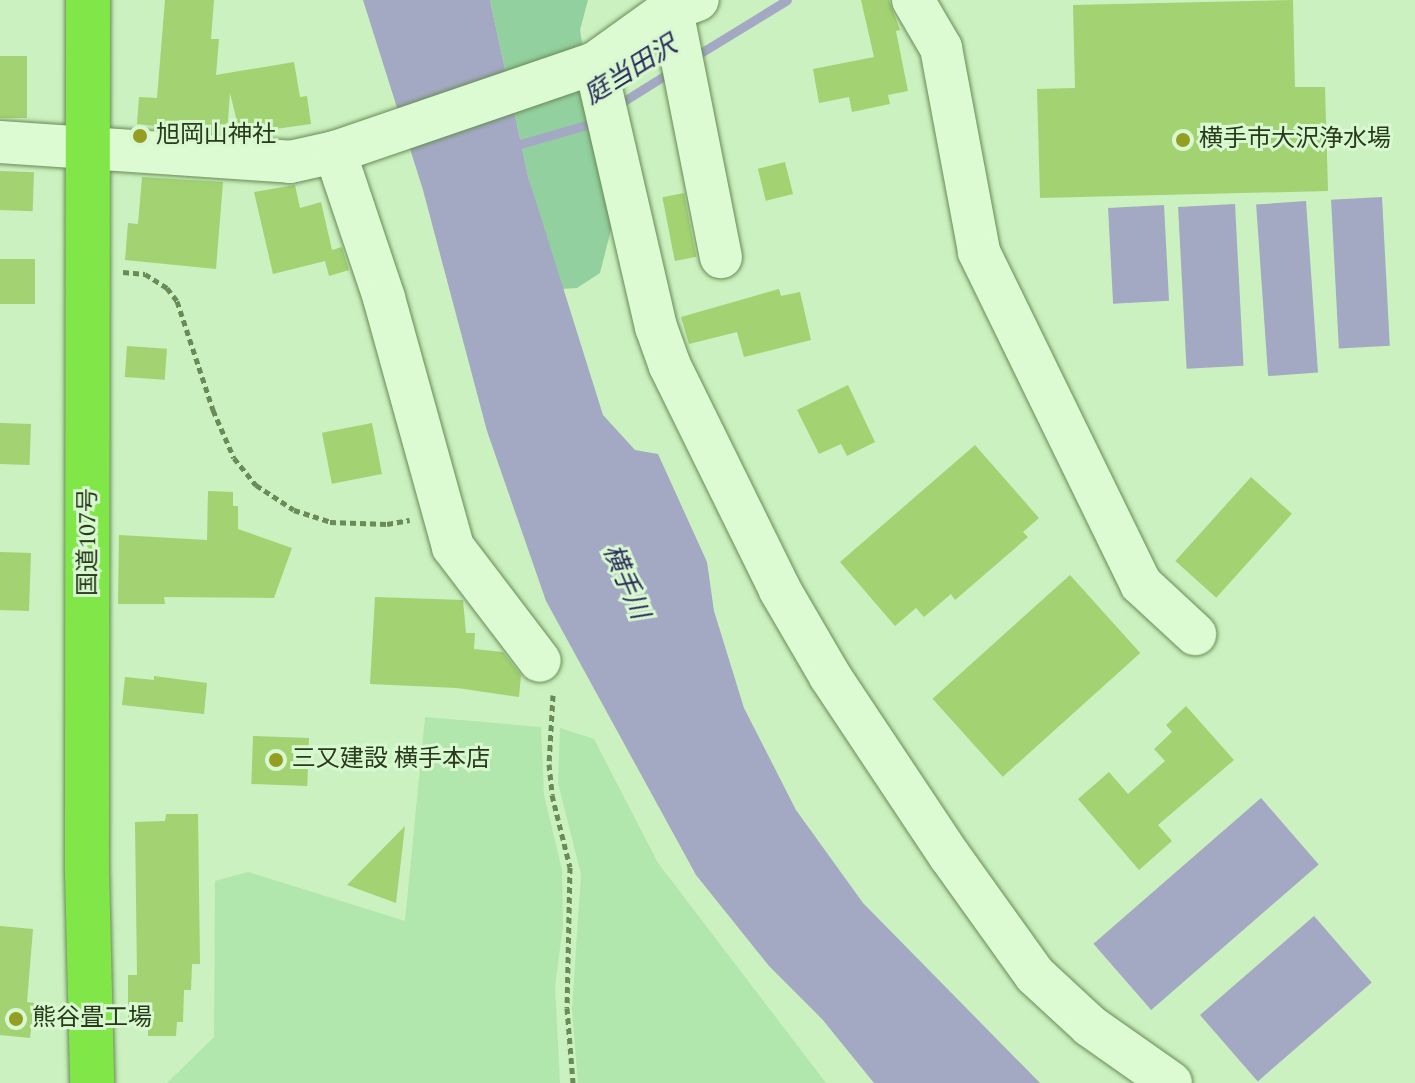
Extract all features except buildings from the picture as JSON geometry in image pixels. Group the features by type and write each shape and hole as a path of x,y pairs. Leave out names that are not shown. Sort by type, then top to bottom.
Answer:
{"highway":[{"name":"国道107号","path":"88,0 86,147 90,554 87,871 92,1083"}],"street":[{"path":"913,0 941,48 979,252 1141,584 1195,634"},
{"path":"0,142 290,162 598,77 684,35 721,257"},
{"path":"598,77 656,327 670,366 722,478 823,664 949,855 1035,975 1090,1026 1171,1083"},
{"path":"354,146 384,298 453,547 540,661"}],"path":[{"path":"87,270 145,274 167,288 177,301 213,410 234,458 256,485 294,510 330,522 387,524 442,514"},
{"path":"540,661 552,680 552,795 570,867 567,1008 573,1083"}],"green space":[{"path":"490,0 588,0 580,30 612,226 600,273 577,288 561,289 528,176"},
{"path":"425,717 541,727 544,795 562,870 563,926 555,986 560,1083 167,1083 214,1037 215,881 248,872 405,921"},
{"path":"560,728 594,739 658,863 826,1083 578,1083 572,1009 581,874 558,783"}],"water":[{"name":"横手川","path":"363,0 490,0 528,176 603,415 635,450 658,454 707,562 714,611 744,708 796,810 863,903 1040,1083 874,1083 822,1019 769,966 696,875 546,601 487,431 423,190"},
{"path":"1382,197 1390,346 1339,348 1331,200"},
{"path":"1306,201 1318,373 1268,376 1256,204"},
{"path":"1235,204 1243,366 1187,369 1178,207"},
{"path":"1164,205 1169,301 1113,304 1108,208"},
{"path":"1261,798 1319,864 1151,1010 1093,944"},
{"path":"1314,916 1372,982 1258,1081 1200,1015"}],"waterway":[{"name":"庭当田沢","path":"694,57 787,0"},
{"name":"庭当田沢","path":"616,106 672,71"},
{"name":"庭当田沢","path":"513,146 586,125 597,118"}],"place":[{"name":"旭岡山神社","path":"140,136"},
{"name":"横手市大沢浄水場","path":"1183,140"},
{"name":"三又建設 横手本店","path":"276,760"},
{"name":"熊谷畳工場","path":"16,1019"}]}
